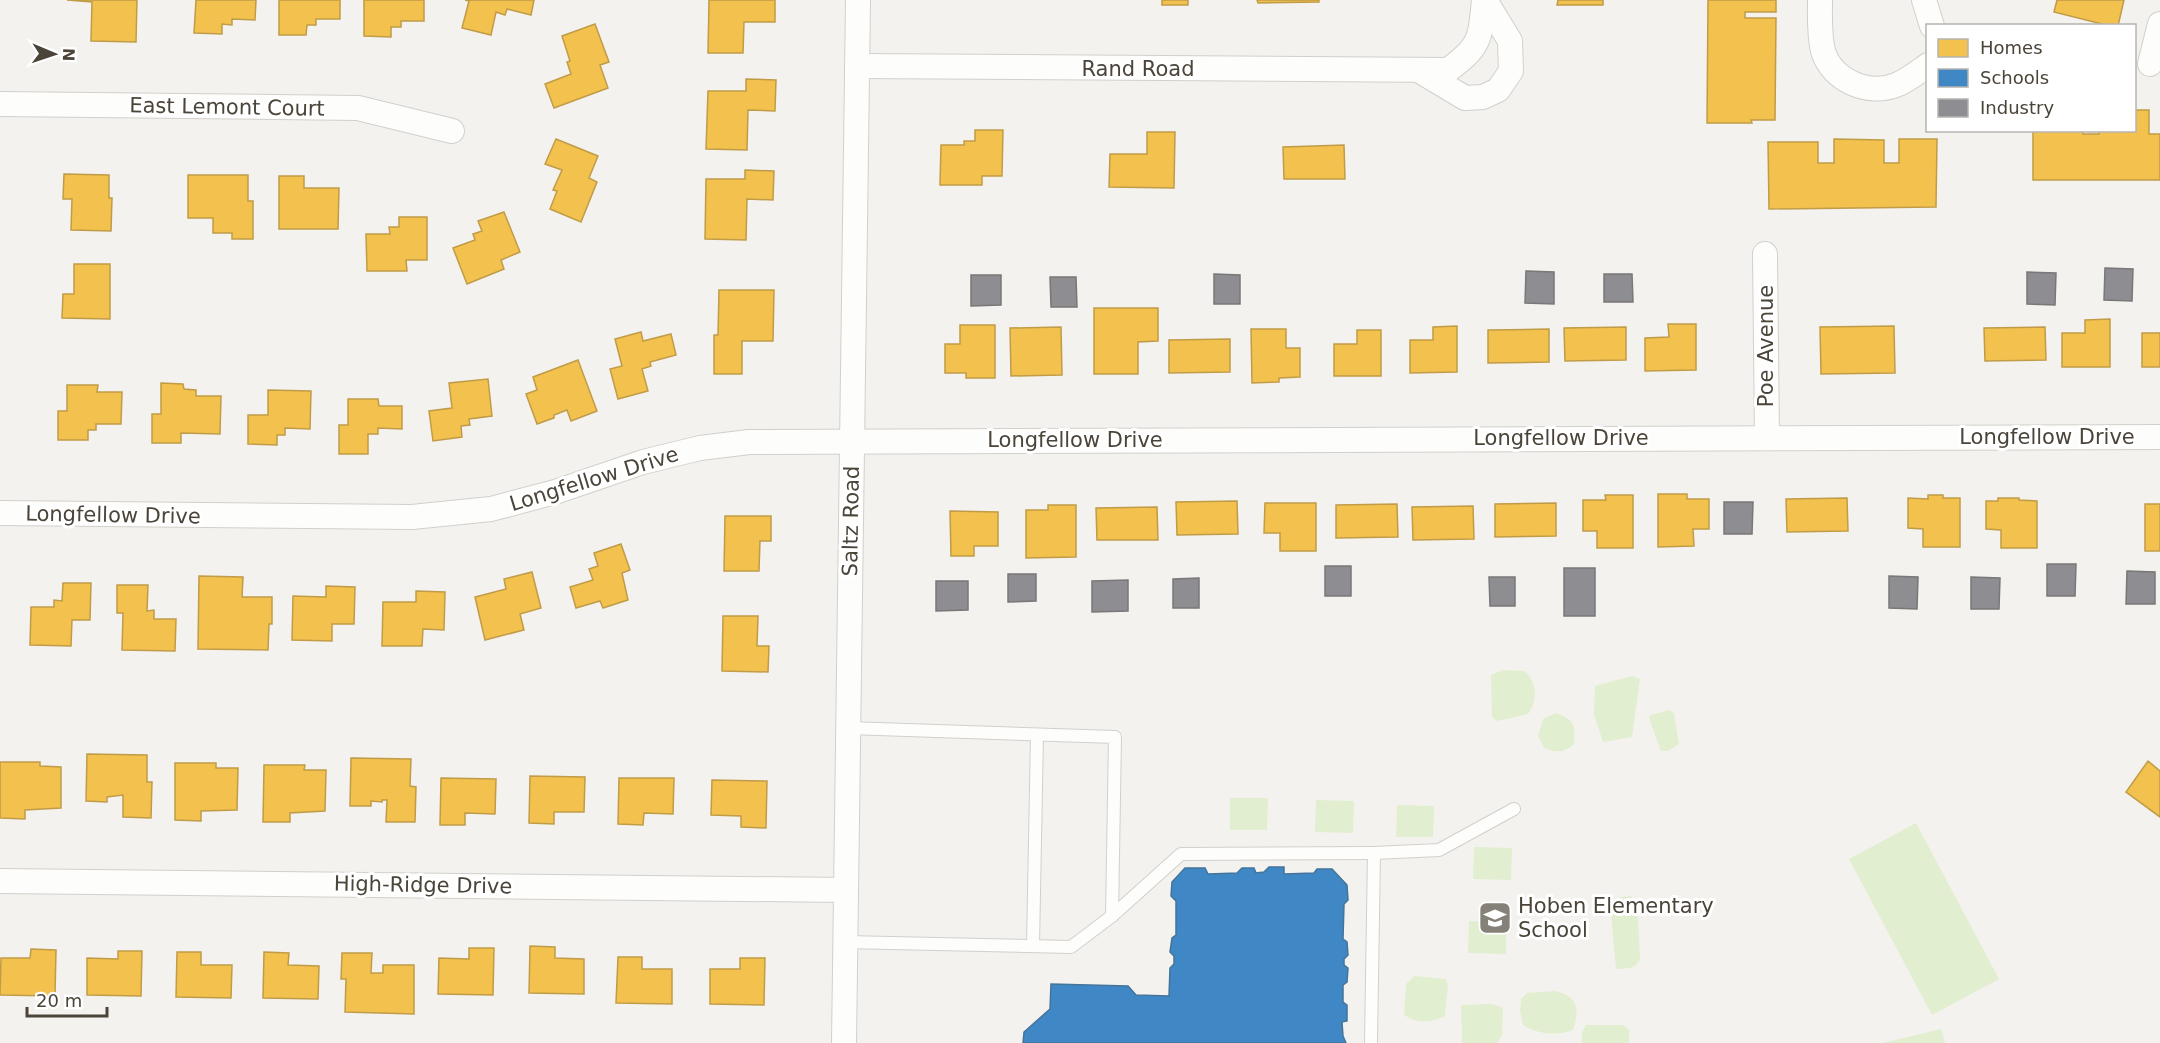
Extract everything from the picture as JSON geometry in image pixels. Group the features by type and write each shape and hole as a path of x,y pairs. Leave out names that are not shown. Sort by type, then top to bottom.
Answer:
{"street":[{"name":"Saltz Road","path":"844,1043 858,0"},
{"name":"Rand Road","path":"857,66 1448,70 1467,56 1481,35 1484,0"},
{"path":"1420,71 1465,98 1483,97 1498,90 1511,71 1510,41 1484,0"},
{"path":"1820,0 1820,33 1824,54 1842,78 1857,86 1874,89 1887,88 1899,84 1926,66"},
{"path":"1924,0 1931,24"},
{"path":"2148,65 2160,24"},
{"name":"East Lemont Court","path":"0,104 358,108 452,131"},
{"name":"Poe Avenue","path":"1765,254 1767,438"},
{"name":"Longfellow Drive","path":"0,513 412,517 490,509 555,492 643,462 700,448 749,442 2160,436"},
{"name":"High-Ridge Drive","path":"0,881 845,890"}],"lane":[{"path":"848,728 1115,737 1112,916"},
{"path":"1033,946 1037,735"},
{"path":"845,942 1071,947 1112,916 1180,854 1374,853 1439,850 1514,809"},
{"path":"1371,1043 1374,853"}],"green space":[{"path":"1503,670 1525,671 1532,681 1535,698 1528,714 1497,721 1492,717 1491,675"},
{"path":"1632,676 1640,679 1632,737 1603,742 1594,715 1595,686"},
{"path":"1670,710 1674,714 1679,744 1668,751 1661,751 1649,718 1651,715"},
{"path":"1556,713 1570,721 1575,732 1574,744 1560,751 1544,748 1538,736 1543,719"},
{"path":"1230,798 1268,798 1267,830 1230,830"},
{"path":"1316,800 1354,801 1353,833 1315,832"},
{"path":"1397,805 1434,806 1433,837 1396,837"},
{"path":"1916,823 1999,979 1932,1015 1849,859"},
{"path":"1474,847 1512,848 1511,880 1473,879"},
{"path":"1630,896 1637,901 1640,958 1634,966 1616,969 1610,902 1615,898"},
{"path":"1469,921 1506,922 1506,954 1468,953"},
{"path":"1414,976 1446,979 1448,985 1445,1016 1424,1022 1404,1015 1406,984"},
{"path":"1556,991 1573,1000 1576,1016 1573,1030 1548,1033 1523,1025 1520,1011 1521,999 1527,993"},
{"path":"1492,1004 1503,1008 1502,1035 1497,1043 1462,1043 1461,1005"},
{"path":"1586,1025 1623,1025 1629,1030 1629,1043 1582,1043 1582,1033"},
{"path":"1941,1029 1945,1043 1883,1043"}],"building: Homes":[{"path":"67,0 137,0 136,42 91,41 92,2"},
{"path":"196,0 256,0 255,20 232,19 232,25 222,24 222,34 194,33"},
{"path":"279,0 340,0 340,19 316,19 316,25 307,25 306,35 279,35"},
{"path":"364,0 424,0 424,21 401,21 401,27 391,27 391,37 364,36"},
{"path":"465,0 534,0 531,15 507,9 505,15 496,12 491,35 462,28 469,1"},
{"path":"709,0 775,0 775,22 744,22 743,53 708,53"},
{"path":"1162,0 1188,0 1188,5 1162,5"},
{"path":"1257,0 1319,0 1319,2 1258,3"},
{"path":"1558,0 1603,0 1603,5 1557,5"},
{"path":"1708,0 1776,0 1776,12 1745,12 1745,18 1776,18 1775,120 1751,120 1752,123 1707,123"},
{"path":"2057,0 2124,0 2118,24 2102,24 2054,12"},
{"path":"595,24 609,62 600,65 608,88 554,108 545,84 571,74 567,62 570,61 562,36"},
{"path":"746,79 776,80 775,111 748,110 747,150 706,149 708,91 746,91"},
{"path":"2136,110 2149,110 2149,134 2160,134 2160,180 2033,180 2033,132 2099,134 2099,132 2136,132"},
{"path":"975,130 1003,130 1002,176 982,176 982,185 940,185 941,145 964,145 964,141 975,141"},
{"path":"1147,132 1175,132 1174,188 1109,187 1110,154 1147,154"},
{"path":"556,139 598,156 589,178 597,182 581,222 550,209 557,191 553,190 562,170 545,164"},
{"path":"1834,139 1884,140 1884,163 1899,163 1899,139 1937,139 1936,207 1769,209 1768,142 1818,142 1818,163 1834,163"},
{"path":"1344,145 1345,179 1284,179 1283,147"},
{"path":"745,170 774,171 773,200 747,199 746,240 705,239 706,179 745,179"},
{"path":"64,174 109,175 109,198 112,198 111,231 71,230 72,199 63,199"},
{"path":"188,175 248,175 248,201 253,201 253,239 232,239 232,233 213,233 213,218 188,218"},
{"path":"279,176 304,176 304,188 339,188 338,229 279,229"},
{"path":"504,212 520,252 501,260 504,269 467,284 453,248 475,240 473,234 482,231 478,221"},
{"path":"399,217 427,217 427,260 406,260 407,271 367,271 366,234 390,234 389,227 399,227"},
{"path":"74,264 110,264 110,319 62,318 63,294 74,294"},
{"path":"719,290 774,290 773,341 742,341 742,374 714,374 714,335 718,335"},
{"path":"1094,308 1158,308 1158,341 1138,342 1138,374 1094,374"},
{"path":"2110,319 2110,367 2062,367 2062,333 2085,333 2085,320"},
{"path":"1668,324 1696,324 1696,370 1645,371 1645,338 1669,337"},
{"path":"960,325 995,325 995,378 966,378 966,373 945,373 945,344 960,344"},
{"path":"1457,326 1457,372 1410,373 1410,340 1433,340 1433,327"},
{"path":"1894,326 1895,373 1821,374 1820,327"},
{"path":"1061,327 1062,375 1011,376 1010,328"},
{"path":"1626,327 1626,360 1565,361 1564,328"},
{"path":"2045,327 2046,360 1985,361 1984,328"},
{"path":"1251,329 1286,329 1286,348 1300,348 1300,377 1279,378 1279,382 1252,383"},
{"path":"1549,329 1549,362 1488,363 1488,330"},
{"path":"1357,330 1381,330 1381,376 1334,376 1334,344 1357,344"},
{"path":"641,332 643,341 671,334 676,355 650,362 651,366 642,369 648,391 618,399 610,369 622,366 615,339"},
{"path":"2142,333 2160,333 2160,367 2142,367"},
{"path":"1230,339 1230,372 1169,373 1169,340"},
{"path":"578,360 597,411 571,421 567,410 537,424 526,394 537,390 533,377"},
{"path":"488,379 492,416 469,419 470,425 461,426 462,437 433,441 429,411 452,408 449,383"},
{"path":"161,383 183,384 184,389 196,390 196,396 221,396 220,434 181,433 181,443 152,443 152,414 161,414"},
{"path":"67,385 98,385 97,392 122,392 121,424 96,424 96,430 88,430 88,440 58,440 58,411 67,411"},
{"path":"268,390 311,391 310,429 285,428 285,435 277,435 277,445 248,444 248,415 268,415"},
{"path":"348,399 378,399 379,406 402,406 402,429 378,428 378,434 368,434 368,454 339,454 339,425 348,425"},
{"path":"1658,494 1687,494 1687,499 1709,499 1709,529 1693,529 1694,546 1658,547"},
{"path":"1605,495 1633,495 1633,548 1597,548 1597,531 1583,531 1583,500 1606,500"},
{"path":"1928,495 1960,498 1960,547 1923,547 1923,529 1908,528 1908,498 1928,499"},
{"path":"1847,498 1848,531 1787,532 1786,499"},
{"path":"1998,498 2037,501 2037,548 2001,548 2001,530 1986,529 1986,501 1998,501"},
{"path":"1237,501 1238,534 1177,535 1176,502"},
{"path":"1265,503 1316,503 1316,551 1280,551 1280,533 1264,533"},
{"path":"1556,503 1556,536 1495,537 1495,504"},
{"path":"1397,504 1398,537 1336,538 1336,505"},
{"path":"2145,504 2160,504 2160,551 2145,551"},
{"path":"1048,505 1076,505 1076,557 1026,558 1026,510 1048,510"},
{"path":"1473,506 1474,539 1413,540 1412,507"},
{"path":"1157,507 1158,540 1097,540 1096,508"},
{"path":"950,511 998,512 998,546 974,546 974,556 951,556"},
{"path":"725,516 771,516 771,541 760,541 759,571 724,571"},
{"path":"621,544 630,570 622,573 628,600 603,608 600,601 576,608 570,587 593,580 589,569 598,566 594,553"},
{"path":"532,572 541,608 520,614 524,630 485,640 475,597 506,589 504,579"},
{"path":"199,576 243,577 242,597 272,597 272,624 269,624 268,650 198,649"},
{"path":"63,583 91,583 90,620 72,620 71,646 30,645 31,607 54,607 54,600 62,601"},
{"path":"117,585 148,585 147,611 154,610 154,619 176,619 175,651 122,650 123,613 117,613"},
{"path":"326,586 355,587 354,624 332,624 332,641 292,640 293,596 326,597"},
{"path":"416,591 445,592 444,630 423,629 422,646 382,646 383,602 416,602"},
{"path":"723,616 758,616 757,646 769,646 768,672 722,671"},
{"path":"87,754 147,755 147,782 152,782 151,818 123,817 123,795 107,797 107,802 86,801"},
{"path":"351,758 411,759 410,786 416,787 415,822 386,822 387,800 371,801 371,806 350,806"},
{"path":"2148,761 2160,771 2160,817 2126,792"},
{"path":"0,762 40,762 40,766 61,767 61,808 25,810 25,819 0,818"},
{"path":"175,763 216,763 216,768 238,768 237,810 201,811 201,821 175,820"},
{"path":"264,765 305,765 304,770 326,770 325,811 290,813 290,822 263,822"},
{"path":"530,776 585,777 584,812 554,812 554,824 529,823"},
{"path":"441,778 496,779 495,814 465,813 465,825 440,825"},
{"path":"619,778 674,778 673,814 644,813 643,825 618,824"},
{"path":"712,780 767,781 766,828 741,827 741,816 711,815"},
{"path":"530,946 555,947 555,958 584,959 584,994 529,993"},
{"path":"469,948 494,948 493,995 438,994 439,958 469,959"},
{"path":"31,949 56,950 55,996 0,995 1,958 30,958"},
{"path":"118,951 142,951 141,996 87,995 87,958 118,959"},
{"path":"177,952 201,952 201,965 232,965 231,998 176,997"},
{"path":"264,952 289,953 288,965 319,966 318,999 263,998"},
{"path":"342,953 372,953 371,973 383,973 383,965 414,965 414,1014 345,1012 346,979 341,979"},
{"path":"618,957 642,957 642,969 672,969 672,1004 616,1003"},
{"path":"740,958 765,958 764,1005 710,1004 710,969 740,969"}],"building: Schools":[{"path":"1269,867 1284,867 1284,874 1314,873 1317,869 1332,869 1347,885 1348,900 1344,904 1343,939 1347,942 1348,955 1344,959 1344,965 1348,968 1347,982 1343,985 1343,1002 1347,1005 1347,1021 1342,1022 1346,1043 1023,1043 1024,1032 1050,1009 1051,984 1128,986 1136,995 1169,996 1170,968 1174,964 1174,956 1170,952 1172,938 1176,935 1176,901 1171,896 1172,882 1185,868 1205,868 1208,874 1237,873 1242,868 1254,868 1256,873 1264,872"}],"building: Industry":[{"path":"2105,268 2133,269 2132,301 2104,300"},
{"path":"1526,271 1554,272 1554,304 1525,303"},
{"path":"2027,272 2056,273 2055,305 2027,304"},
{"path":"1214,274 1240,275 1240,304 1214,304"},
{"path":"1604,274 1632,274 1633,302 1604,302"},
{"path":"971,275 1001,275 1001,305 971,306"},
{"path":"1050,277 1076,277 1077,307 1051,307"},
{"path":"1724,502 1753,502 1752,534 1724,534"},
{"path":"2047,564 2076,564 2075,596 2047,596"},
{"path":"1325,566 1351,566 1351,596 1325,596"},
{"path":"1564,568 1595,568 1595,616 1564,616"},
{"path":"2127,571 2155,572 2155,604 2126,604"},
{"path":"1008,574 1036,574 1036,601 1008,602"},
{"path":"1889,576 1918,577 1917,609 1889,608"},
{"path":"1489,577 1515,577 1515,606 1490,606"},
{"path":"1971,577 2000,578 1999,609 1971,609"},
{"path":"1199,578 1199,608 1173,608 1173,579"},
{"path":"1128,580 1128,611 1092,612 1092,581"},
{"path":"936,581 968,581 968,610 936,611"}],"place":[{"name":"Hoben Elementary School","path":"1495,918"}]}
